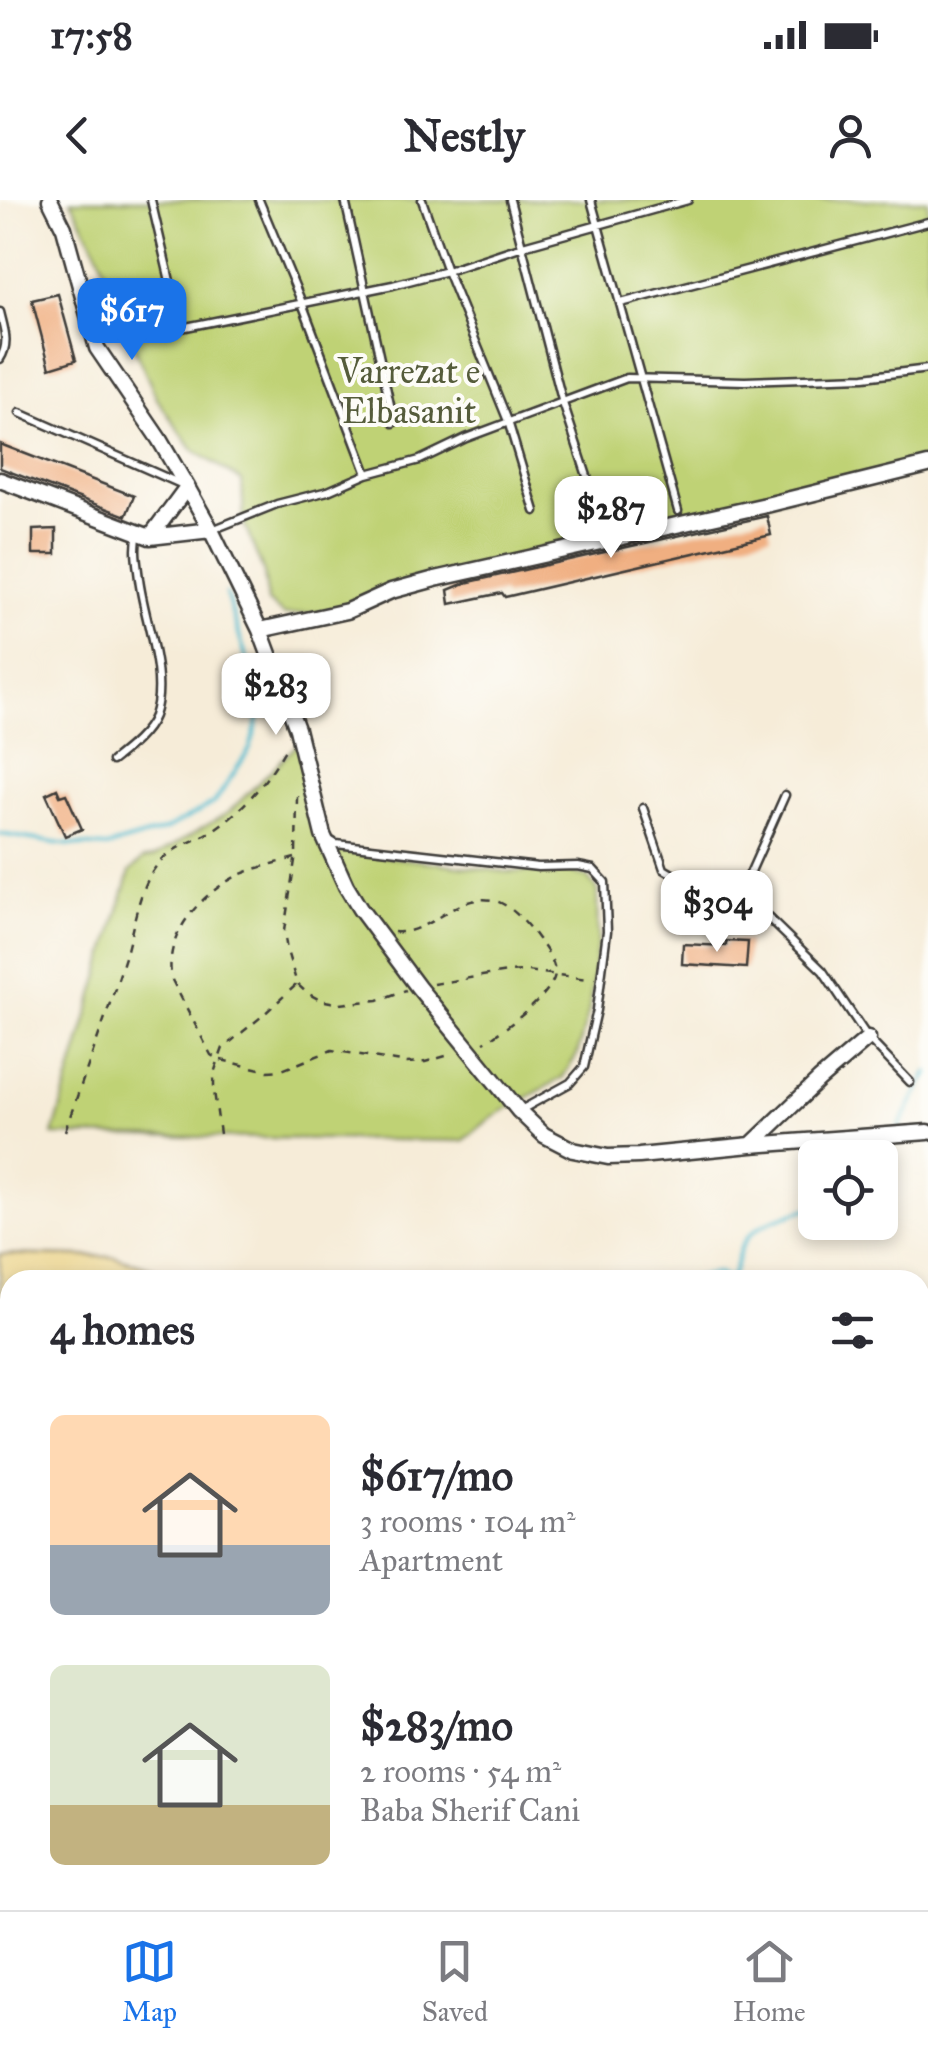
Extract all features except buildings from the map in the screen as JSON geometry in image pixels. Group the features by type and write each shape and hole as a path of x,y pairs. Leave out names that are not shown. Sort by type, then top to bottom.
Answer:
{"street":[{"path":"50,200 64,228 97,348 187,487 260,630 297,729 323,835 333,860 360,909 418,987 519,1110 544,1134 573,1150 608,1157 928,1132"},
{"path":"260,630 347,612 391,591 435,579 928,465"},
{"path":"0,480 144,535 211,530"},
{"path":"144,535 187,487"},
{"path":"751,1145 868,1038"}],"lane":[{"path":"151,200 181,328 448,271 688,200"},
{"path":"259,200 368,474"},
{"path":"345,200 394,423"},
{"path":"422,200 508,421 536,511"},
{"path":"510,200 562,400 608,540"},
{"path":"591,200 678,511"},
{"path":"621,302 928,222"},
{"path":"0,312 6,338 0,359"},
{"path":"211,530 278,504 328,492 368,474 420,460 508,421 627,378 764,381 864,377 928,369"},
{"path":"20,412 187,487"},
{"path":"112,761 131,746 154,718 159,680 135,547 144,535"},
{"path":"752,902 748,878 785,795"},
{"path":"643,808 664,869 698,889 752,902 822,971 868,1038 910,1082"},
{"path":"323,835 336,844 538,866 578,866 592,869 606,882 607,930 598,1010 584,1067 570,1083 519,1110"}],"path":[{"path":"65,1131 150,875 170,852 214,830 241,807 273,768 297,729"},
{"path":"295,858 242,874 224,884 200,904 174,941 170,953 172,980 205,1046 217,1059 268,1071 282,1070 332,1050 407,1063 425,1062 470,1049 506,1028 544,993 555,974 546,950 513,910 500,902 468,902 408,933 390,932"},
{"path":"220,1134 214,1091 222,1048 297,984"}],"green space":[{"name":"Varrezat e Elbasanit","path":"71,200 928,200 928,461 325,612 284,615 268,602 264,573 244,524 242,481 192,449 157,399 99,255"},
{"path":"299,743 328,849 506,872 569,871 587,877 597,890 598,940 589,1010 577,1055 562,1078 492,1117 463,1141 53,1135 130,872 143,859 154,857 229,812"}],"sand":[{"path":"0,1254 115,1257 157,1270 0,1270"}],"waterway":[{"path":"0,834 107,847 165,830 214,803 250,749 262,706 226,594"},
{"path":"898,1129 928,1072"},
{"path":"734,1270 747,1237 774,1220 798,1212"}]}
